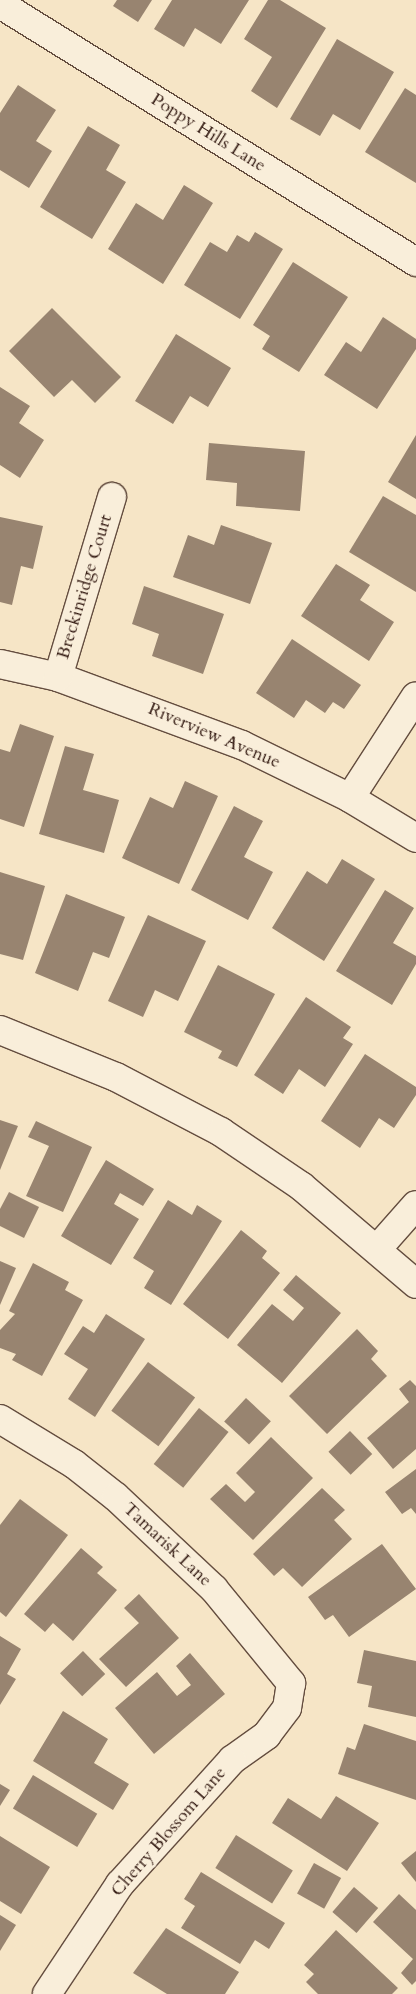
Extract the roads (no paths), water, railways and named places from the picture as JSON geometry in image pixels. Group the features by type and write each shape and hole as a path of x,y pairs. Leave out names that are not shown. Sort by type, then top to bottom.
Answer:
{"street":[{"name":"Poppy Hills Lane","path":"0,4 416,262"},
{"name":"Breckinridge Court","path":"58,677 112,497"},
{"name":"Riverview Avenue","path":"0,664 58,677 242,744 350,798 416,838"},
{"path":"350,798 416,696"},
{"path":"0,1030 116,1077 220,1132 301,1186 378,1248 416,1284"},
{"path":"378,1248 416,1205"},
{"name":"Tamarisk Lane","path":"0,1419 74,1464 116,1497 214,1589 291,1683 287,1708"},
{"name":"Cherry Blossom Lane","path":"47,1994 120,1884 232,1760 267,1735 287,1708"}]}
